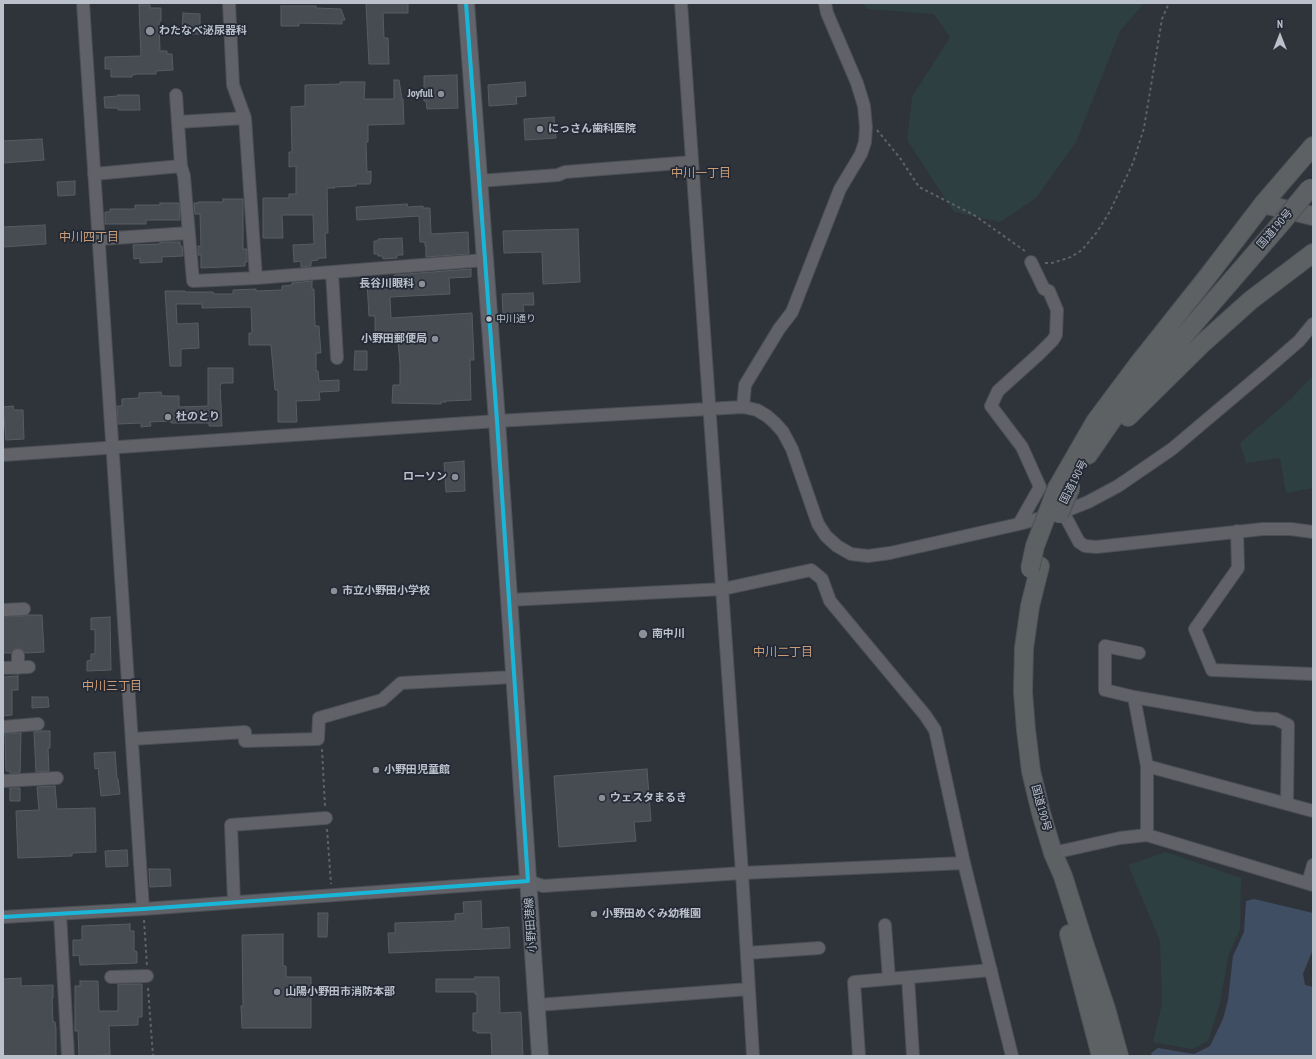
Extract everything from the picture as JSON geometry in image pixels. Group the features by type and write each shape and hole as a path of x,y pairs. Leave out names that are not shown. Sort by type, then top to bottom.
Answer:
{"highway":[{"path":"1064,488 1095,422 1263,204 1313,146"},
{"name":"国道190号","path":"1119,1056 1106,1009 1063,876 1053,853 1031,771 1023,692 1024,648 1035,567 1054,523 1064,488 1117,413 1312,186"},
{"path":"1263,204 1313,216"},
{"path":"1089,454 1203,343 1251,300 1313,253"},
{"name":"国道190号","path":"1053,853 1055,878 1101,1056"}],"main road":[{"name":"小野田港線","path":"466,3 497,421 540,1056"}],"street":[{"path":"83,3 94,174 100,239 143,909"},
{"path":"229,3 233,85 245,118 256,278"},
{"path":"681,3 742,873 753,1056"},
{"path":"742,407 745,386 779,329 792,312 840,189 861,154 865,142 866,127 864,106 857,83 827,13 825,3"},
{"path":"176,95 194,281 256,278 485,260"},
{"path":"178,122 245,118"},
{"path":"479,181 692,162"},
{"path":"94,174 182,166"},
{"path":"100,239 190,233"},
{"path":"1019,524 1040,487 1022,447 991,406 998,391 1039,354 1056,335 1057,310 1049,291 1044,289 1031,262"},
{"path":"332,272 337,358"},
{"path":"3,455 497,421 742,407 757,410 767,416 775,422 783,432 792,449 818,524 826,536 837,546 851,554 868,556 890,553 1019,524 1063,512 1088,502 1118,486 1172,449 1299,341 1313,324"},
{"path":"1063,512 1079,542 1085,546 1096,547 1270,529 1313,532"},
{"path":"1237,532 1238,568 1195,629 1212,670 1313,674"},
{"path":"509,600 722,589 811,570 822,579 830,601 926,715 935,730 964,863 1012,1056"},
{"path":"3,610 24,609"},
{"path":"1140,653 1105,646 1105,690 1134,697 1254,718 1276,719 1288,725 1287,803"},
{"path":"3,668 24,667 18,655"},
{"path":"132,739 245,732 245,741 318,739 319,718 382,700 401,683 514,677"},
{"path":"1134,697 1147,766 1147,835"},
{"path":"3,727 38,724"},
{"path":"1147,766 1313,811"},
{"path":"3,781 57,778"},
{"path":"234,902 231,825 326,818"},
{"path":"1053,853 1120,838 1147,835 1311,884 1313,865"},
{"path":"3,917 143,909 528,881 543,886 742,873 964,863"},
{"path":"60,914 68,1056"},
{"path":"885,925 889,979"},
{"path":"747,952 819,948"},
{"path":"859,1056 854,982 991,970"},
{"path":"111,977 147,976"},
{"path":"908,978 913,1056"},
{"path":"537,1005 749,989"}],"path":[{"path":"866,127 877,130 889,143 919,188 974,215 1028,253 1031,262 1052,263 1071,257 1082,250 1110,213 1133,163 1144,128 1162,19 1169,3"}],"shaded area":[{"path":"863,3 1144,3 1120,31 1076,142 1036,198 1000,222 954,212 907,140 912,97 950,37 934,14 867,9"},
{"path":"1313,375 1313,488 1286,493 1280,458 1246,463 1240,443 1292,398"},
{"path":"1166,852 1241,878 1240,929 1228,957 1220,1003 1208,1041 1192,1049 1153,1042 1162,1004 1160,941 1128,865"}],"water":[{"path":"1254,899 1313,913 1313,949 1303,974 1305,985 1313,987 1313,1056 1152,1056 1151,1053 1158,1048 1194,1054 1210,1046 1223,1019 1228,1000 1233,956 1244,932 1246,901"}],"building":[{"path":"366,3 408,3 408,13 383,13 384,38 388,38 389,64 369,64"},
{"path":"139,5 150,5 150,8 161,8 161,21 159,21 160,51 167,51 167,54 172,54 173,70 156,71 156,74 132,75 132,77 111,77 111,69 105,69 105,57 141,56"},
{"path":"281,6 316,6 316,8 341,9 345,20 342,20 342,24 299,23 299,26 281,26"},
{"path":"183,13 200,14 200,34 182,34"},
{"name":"Joyfull","path":"457,75 458,108 427,109 426,101 424,101 424,76"},
{"path":"394,80 399,80 403,99 404,124 368,125 368,142 366,142 367,172 371,171 371,182 370,184 356,184 356,186 327,188 328,233 325,233 326,258 318,258 318,260 311,261 311,266 301,267 301,261 294,262 293,245 314,244 313,215 282,215 283,238 263,238 263,198 289,198 289,194 296,194 296,166 289,167 289,152 292,152 291,107 305,106 305,85 340,84 340,82 365,82 364,99 394,99"},
{"path":"525,82 526,96 516,97 517,104 489,106 488,85"},
{"path":"139,95 140,110 118,110 118,108 105,108 104,97"},
{"name":"にっさん歯科医院","path":"554,117 556,138 525,140 524,119"},
{"path":"42,139 44,160 3,163 3,141"},
{"path":"75,181 75,195 58,196 57,182"},
{"path":"223,199 243,199 243,249 247,249 247,262 245,262 245,266 201,268 201,255 198,255 198,246 201,246 200,214 195,214 194,203 223,202"},
{"path":"160,203 179,203 180,220 146,220 146,224 105,224 105,212 110,212 110,209 135,209 135,205 160,205"},
{"path":"407,204 408,207 423,206 423,208 430,208 431,234 468,232 469,254 426,257 425,242 420,242 419,216 357,220 356,207"},
{"path":"45,225 46,244 3,247 3,227"},
{"path":"578,229 580,282 543,284 542,252 504,253 503,231"},
{"path":"402,238 403,255 397,255 397,258 383,259 382,256 374,254 374,241 378,241 378,239"},
{"path":"160,242 180,242 183,256 162,257 162,262 140,263 140,258 134,259 133,245 160,244"},
{"path":"471,269 471,277 449,278 450,294 390,297 391,318 472,313 474,360 470,360 471,400 446,401 441,402 441,404 392,403 393,385 400,385 398,341 396,341 396,338 375,338 375,316 369,316 367,282 395,280 394,275"},
{"path":"312,281 312,289 314,289 315,326 319,326 321,353 316,353 316,371 318,371 319,381 339,380 339,391 319,392 320,400 296,401 297,422 278,422 278,390 275,390 271,345 249,345 249,333 252,333 251,307 202,308 202,304 176,304 177,324 198,323 199,348 181,349 181,366 170,366 165,291 233,294 233,290 282,290 282,286 292,285 292,283"},
{"path":"533,293 534,305 523,305 524,314 513,315 513,313 503,313 502,294"},
{"path":"355,351 367,351 367,370 354,370"},
{"path":"208,368 233,368 233,383 220,384 222,426 209,426 209,423 171,423 171,421 150,422 151,426 141,427 141,423 118,424 117,406 122,406 122,399 139,398 139,393 161,392 162,396 179,396 179,407 208,406"},
{"path":"13,406 14,410 23,410 24,439 6,440 3,407"},
{"name":"ローソン","path":"464,461 465,491 446,492 444,463"},
{"path":"42,615 44,652 25,653 22,649 18,648 14,649 11,653 3,653 3,617"},
{"path":"110,617 111,670 87,671 87,661 91,660 91,654 95,654 95,629 91,630 91,618"},
{"path":"18,676 18,690 12,690 12,715 3,716 3,677"},
{"path":"32,697 48,697 49,707 32,708"},
{"path":"50,731 50,748 48,748 49,771 36,772 34,732"},
{"path":"21,733 20,773 10,773 10,771 6,771 5,734"},
{"path":"115,752 117,779 120,794 101,796 98,768 95,769 94,753"},
{"name":"ウェスタまるき","path":"647,769 651,821 634,822 636,841 559,847 554,776"},
{"path":"55,786 57,809 95,808 96,852 72,853 72,856 18,858 16,811 39,810 37,787"},
{"path":"10,788 20,788 20,801 10,801"},
{"path":"127,850 128,866 106,867 105,851"},
{"path":"149,869 170,869 171,886 150,887"},
{"path":"481,901 482,929 509,927 510,948 389,953 388,933 395,933 395,923 455,921 455,914 464,913 463,902"},
{"path":"318,913 328,913 327,937 318,937"},
{"path":"130,924 130,931 134,931 134,951 137,952 137,963 80,965 79,955 73,956 73,940 82,940 82,926"},
{"name":"山陽小野田市消防本部","path":"283,934 283,966 286,966 286,977 311,977 311,1028 242,1028 242,935"},
{"path":"475,977 499,977 500,1013 521,1012 523,1056 492,1056 491,1033 477,1033 477,1031 473,1031 473,1013 477,1013 477,994 475,994 475,992 436,992 436,979 475,979"},
{"path":"21,978 21,986 53,985 53,1022 55,1022 56,1028 56,1056 3,1056 3,979"},
{"path":"80,981 98,981 99,1011 118,1011 118,984 142,984 142,1017 138,1017 138,1025 109,1026 110,1055 79,1056 78,1031 75,1031 75,986 80,986"}],"transit line":[{"path":"466,3 497,421 528,881"},
{"path":"3,917 143,909 528,881"}],"place":[{"name":"わたなべ泌尿器科","path":"150,31"},
{"name":"Joyfull","path":"441,94"},
{"name":"にっさん歯科医院","path":"540,129"},
{"name":"長谷川眼科","path":"422,284"},
{"name":"中川通り","path":"489,319"},
{"name":"小野田郵便局","path":"435,339"},
{"name":"杜のとり","path":"168,417"},
{"name":"ローソン","path":"455,477"},
{"name":"市立小野田小学校","path":"334,591"},
{"name":"南中川","path":"643,634"},
{"name":"小野田児童館","path":"376,770"},
{"name":"ウェスタまるき","path":"602,798"},
{"name":"小野田めぐみ幼稚園","path":"594,914"},
{"name":"山陽小野田市消防本部","path":"277,992"}],"district":[{"name":"中川一丁目","path":"701,174"},
{"name":"中川四丁目","path":"89,238"},
{"name":"中川二丁目","path":"783,653"},
{"name":"中川三丁目","path":"112,687"}]}
